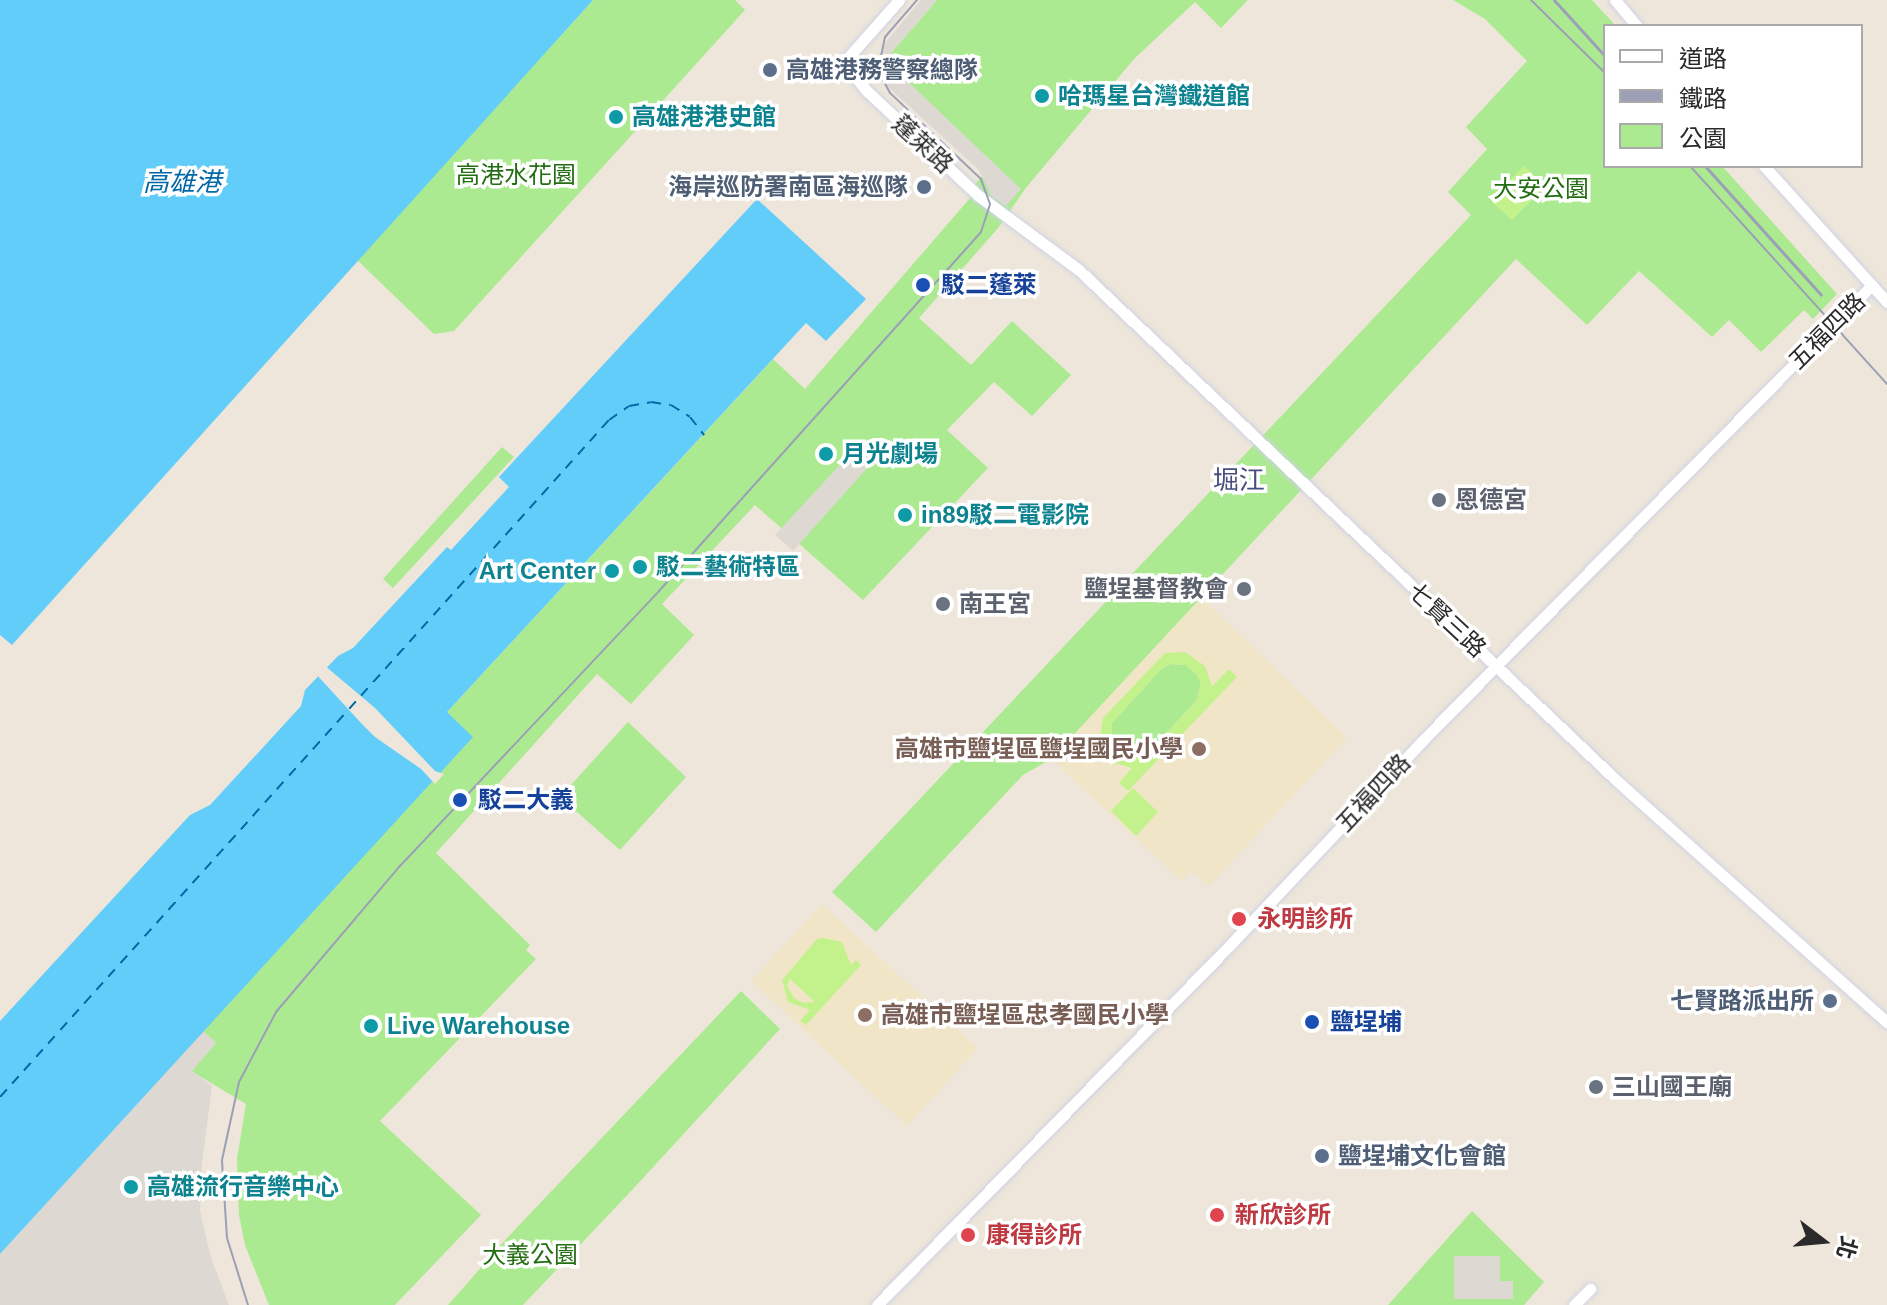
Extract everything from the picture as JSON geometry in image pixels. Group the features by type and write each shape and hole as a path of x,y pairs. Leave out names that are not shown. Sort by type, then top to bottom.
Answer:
{"street":[{"name":"蓬萊路","path":"899,0 844,62 867,91 979,196 1009,218"},
{"path":"1615,0 1635,24"},
{"path":"1766,168 1887,302"},
{"name":"七賢三路","path":"1009,218 1079,270 1616,780 1887,1022"},
{"name":"五福四路","path":"877,1305 1229,946 1496,666 1872,285"},
{"path":"1574,1305 1590,1289"}],"shaded area":[{"path":"921,0 937,0 885,60 1021,189 1006,206 992,197 978,169 888,87 883,78 879,58 886,42"},
{"path":"862,441 878,456 793,551 775,535"},
{"name":"高雄市鹽埕區鹽埕國民小學","path":"1201,597 1347,738 1209,886 1192,871 1182,881 1051,759"},
{"name":"高雄市鹽埕區忠孝國民小學","path":"822,904 978,1048 907,1126 751,981"},
{"name":"高雄流行音樂中心","path":"203,1031 216,1043 192,1071 212,1086 202,1163 200,1211 211,1258 229,1305 0,1305 0,1254"},
{"path":"1454,1256 1500,1256 1500,1281 1513,1281 1513,1299 1454,1299"}],"green space":[{"name":"高港水花園","path":"593,0 735,0 745,10 454,331 434,334 357,260"},
{"name":"駁二藝術特區","path":"937,0 1248,0 1221,28 1195,2 1134,59 1025,189 999,227 919,318 971,365 1012,321 1071,375 1032,416 994,382 947,430 988,468 863,600 755,505 662,604 694,635 631,704 597,674 436,853 530,945 526,950 536,959 380,1121 481,1215 395,1305 269,1305 245,1245 239,1215 237,1159 246,1104 191,1071 216,1043 203,1031 472,737 447,712 773,359 805,389 971,197 967,193 993,164 885,60"},
{"name":"大安公園","path":"1453,0 1592,0 1614,24 1603,24 1603,168 1724,168 1837,294 1813,319 1804,310 1761,352 1729,320 1712,337 1639,271 1587,325 1516,259 1051,759 1023,775 876,932 832,892 1471,215 1448,192 1487,149 1466,127 1527,61 1485,19"},
{"name":"大安公園","path":"1524,166 1545,187 1512,220 1490,200"},
{"path":"502,447 514,457 393,588 383,579"},
{"path":"1185,652 1205,666 1212,686 1229,669 1237,677 1128,791 1119,783 1132,768 1115,763 1103,750 1100,737 1103,718 1165,653","holes":["1171,664 1186,665 1197,675 1201,684 1197,700 1146,755 1123,754 1111,741 1112,723 1162,668"]},
{"path":"1171,664 1186,665 1197,675 1201,684 1197,700 1146,755 1127,756 1110,741 1112,723 1162,668"},
{"path":"628,722 686,777 620,850 560,797"},
{"path":"1133,788 1158,812 1136,836 1111,811"},
{"path":"817,939 842,942 851,965 856,960 861,965 806,1025 800,1021 810,1010 788,1002 782,980","holes":["790,979 814,1001 803,1003 794,998 787,986"]},
{"name":"大義公園","path":"741,991 780,1029 633,1189 523,1305 448,1305 507,1238"},
{"path":"1472,1211 1544,1282 1524,1305 1388,1305"}],"water":[{"name":"高雄港","path":"0,0 593,0 12,645 0,635"},
{"path":"757,199 866,299 826,341 806,323 447,712 473,737 0,1254 0,1021 190,815 210,805 301,706 305,690 338,656 353,648 447,547 451,550 509,487 499,477"}],"pier":[{"path":"324,665 375,708 435,771 444,774 435,784 421,769 375,737 361,723 316,674"}],"ferry route":[{"path":"0,1097 609,420 629,406 651,402 671,405 690,417 704,435"}],"tram line":[{"path":"248,1305 227,1238 222,1160 239,1082 276,1012 400,866 659,591 981,232 990,204 981,179 890,93 878,70 885,37 917,0"},
{"path":"1531,0 1603,71"},
{"path":"1692,168 1887,384"}],"railway":[{"path":"1554,0 1603,54"},
{"path":"1707,168 1821,295"}],"place":[{"name":"高雄港務警察總隊","path":"770,70"},
{"name":"哈瑪星台灣鐵道館","path":"1042,96"},
{"name":"高雄港港史館","path":"616,117"},
{"name":"海岸巡防署南區海巡隊","path":"924,187"},
{"name":"駁二蓬萊","path":"923,285"},
{"name":"月光劇場","path":"826,454"},
{"name":"恩德宮","path":"1439,500"},
{"name":"in89駁二電影院","path":"905,515"},
{"name":"駁二藝術特區","path":"640,567"},
{"name":"Art Center","path":"612,571"},
{"name":"鹽埕基督教會","path":"1244,589"},
{"name":"南王宮","path":"943,604"},
{"name":"高雄市鹽埕區鹽埕國民小學","path":"1199,749"},
{"name":"駁二大義","path":"460,800"},
{"name":"永明診所","path":"1239,919"},
{"name":"七賢路派出所","path":"1830,1001"},
{"name":"高雄市鹽埕區忠孝國民小學","path":"865,1015"},
{"name":"鹽埕埔","path":"1312,1022"},
{"name":"Live Warehouse","path":"371,1026"},
{"name":"三山國王廟","path":"1596,1087"},
{"name":"鹽埕埔文化會館","path":"1322,1156"},
{"name":"高雄流行音樂中心","path":"131,1187"},
{"name":"新欣診所","path":"1217,1215"},
{"name":"康得診所","path":"968,1235"}],"district":[{"name":"堀江","path":"1239,481"}]}
